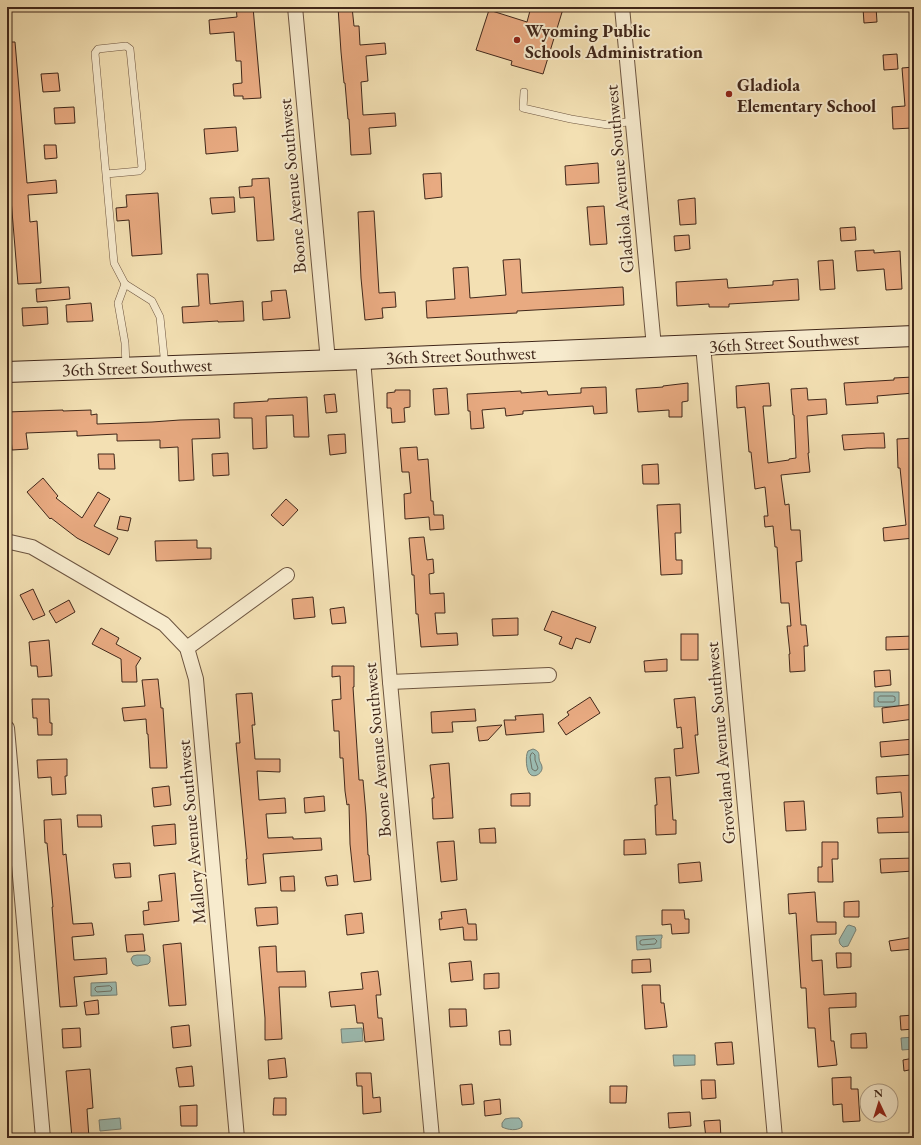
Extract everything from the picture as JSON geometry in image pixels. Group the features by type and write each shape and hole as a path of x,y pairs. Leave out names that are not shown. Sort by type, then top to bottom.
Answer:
{"street":[{"name":"Boone Avenue Southwest","path":"295,7 328,361"},
{"name":"Gladiola Avenue Southwest","path":"622,7 654,348"},
{"name":"36th Street Southwest","path":"7,372 328,361 914,336"},
{"name":"Groveland Avenue Southwest","path":"703,345 775,1138"},
{"name":"Boone Avenue Southwest","path":"362,359 432,1138"},
{"path":"7,542 32,547 164,624 187,648 287,575"},
{"name":"Mallory Avenue Southwest","path":"187,648 196,679 237,1138"},
{"path":"390,682 549,675"},
{"path":"7,728 43,1138"}],"lane":[{"path":"106,174 139,171 142,168 130,49 126,46 98,49 95,53 114,263 125,284 152,301 160,317 165,366"},
{"path":"524,92 523,108 571,119 608,125 633,121"},
{"path":"125,284 118,303 125,342 126,368"}],"water":[{"path":"874,692 899,692 899,706 874,707"},
{"path":"533,749 538,752 542,765 540,773 535,776 529,773 526,764 526,756 528,751"},
{"path":"849,925 855,927 856,930 848,946 843,947 839,940"},
{"path":"662,935 661,948 637,950 636,936"},
{"path":"147,955 150,957 150,962 148,964 137,966 133,964 131,959 133,956"},
{"path":"116,982 117,995 91,996 91,983"},
{"path":"362,1028 363,1041 342,1043 341,1029"},
{"path":"914,1037 914,1049 902,1050 901,1038"},
{"path":"673,1055 695,1055 695,1065 674,1066"},
{"path":"120,1118 121,1129 100,1131 99,1120"},
{"path":"519,1118 522,1122 522,1127 512,1130 502,1127 502,1123 505,1119"}],"building":[{"path":"236,7 253,7 261,98 243,99 243,96 234,96 233,84 242,83 241,61 236,61 234,32 210,34 209,20 237,17"},
{"path":"338,7 352,7 354,26 359,26 360,45 385,43 386,54 366,56 368,81 361,82 363,115 395,113 396,126 369,128 371,154 351,155"},
{"name":"Wyoming Public Schools Administration","path":"531,7 557,7 563,9 543,74 511,65 512,61 476,50 489,10 527,22"},
{"path":"876,7 877,22 864,23 863,8"},
{"path":"7,42 15,42 27,183 56,180 57,193 28,195 30,222 37,221 41,283 18,284 7,151"},
{"path":"897,54 898,69 884,70 883,55"},
{"path":"914,67 914,119 912,119 912,128 893,129 892,107 905,106 902,68"},
{"path":"58,73 60,91 43,92 41,74"},
{"path":"74,107 75,123 55,124 54,108"},
{"path":"236,127 238,151 206,154 204,129"},
{"path":"44,145 56,145 57,158 45,159"},
{"path":"598,163 599,183 566,185 565,166"},
{"path":"441,173 442,197 425,199 423,174"},
{"path":"269,178 274,240 257,241 254,197 240,198 239,187 252,186 252,179"},
{"path":"158,193 162,254 132,256 129,220 117,221 116,208 127,207 126,195"},
{"path":"234,197 235,212 212,214 210,198"},
{"path":"695,198 696,224 680,225 678,200"},
{"path":"604,206 607,244 590,245 587,207"},
{"path":"374,211 379,293 395,292 396,307 382,308 383,318 365,320 361,278 358,212"},
{"path":"855,227 856,240 841,241 840,228"},
{"path":"689,235 690,249 675,251 674,236"},
{"path":"874,250 874,253 900,251 902,289 886,290 884,269 857,271 855,251"},
{"path":"520,259 522,293 623,287 624,305 427,318 426,301 455,299 453,268 468,267 470,298 506,295 503,260"},
{"path":"833,260 835,289 820,290 818,261"},
{"path":"197,274 208,274 210,304 243,301 244,321 183,323 182,307 199,306"},
{"path":"727,279 728,288 773,285 773,281 798,279 799,300 729,304 729,307 709,307 709,304 677,306 676,282"},
{"path":"69,287 70,299 37,302 36,289"},
{"path":"286,290 290,318 263,320 262,302 272,301 271,291"},
{"path":"91,303 93,321 67,322 66,305"},
{"path":"47,307 48,324 23,326 22,308"},
{"path":"913,377 914,393 877,396 878,403 846,405 844,383 894,380 894,378"},
{"path":"688,383 688,401 682,402 682,417 669,417 669,410 638,412 636,389"},
{"path":"769,383 771,406 763,406 768,463 796,458 791,389 807,388 808,400 826,399 827,414 807,416 810,472 781,475 785,505 789,504 791,530 800,530 802,561 796,562 801,625 806,625 808,646 804,646 805,671 790,672 787,626 791,626 789,603 781,603 777,547 775,547 773,526 765,527 764,516 768,516 765,487 755,489 751,452 749,452 745,407 737,408 736,386"},
{"path":"606,387 607,413 594,414 593,406 523,411 523,414 506,416 505,408 482,410 484,428 471,429 467,394 547,391 548,395 581,393 581,388"},
{"path":"447,388 449,414 435,415 433,389"},
{"path":"395,390 410,390 410,407 404,408 405,422 392,423 391,408 387,408 387,393 395,392"},
{"path":"335,394 337,412 326,413 324,395"},
{"path":"307,397 309,437 294,437 293,415 266,416 267,448 253,449 252,418 234,418 234,403 268,401 268,399"},
{"path":"91,410 91,415 97,414 97,424 219,419 220,438 192,439 194,480 179,481 178,447 160,448 160,440 117,441 117,434 77,436 77,431 26,433 28,449 12,450 10,426 7,426 7,412"},
{"path":"884,433 885,448 844,450 842,435"},
{"path":"345,434 346,453 330,455 328,435"},
{"path":"914,438 914,538 884,541 883,528 906,525 900,468 898,468 897,439"},
{"path":"417,447 418,460 428,459 431,501 433,501 434,515 443,515 444,529 430,530 429,517 405,519 404,494 411,493 409,472 402,472 400,448"},
{"path":"228,453 229,475 213,476 212,454"},
{"path":"98,454 114,454 115,469 99,469"},
{"path":"658,464 659,484 643,484 642,465"},
{"path":"43,478 58,496 56,498 82,518 98,492 110,499 94,526 118,538 109,555 77,538 51,518 50,519 27,492"},
{"path":"286,499 298,510 283,526 271,515"},
{"path":"680,504 681,533 675,533 676,560 682,560 682,574 661,575 657,505"},
{"path":"120,516 131,518 128,531 117,529"},
{"path":"424,537 427,560 433,559 434,573 429,574 430,594 444,593 445,613 435,613 437,634 457,633 458,645 421,647 418,614 416,614 414,575 412,575 409,538"},
{"path":"197,540 197,548 211,548 211,559 156,561 155,541"},
{"path":"33,589 45,615 33,620 20,595"},
{"path":"313,597 315,617 294,619 292,599"},
{"path":"69,600 75,612 56,623 49,611"},
{"path":"344,607 346,623 332,624 330,609"},
{"path":"552,611 596,627 590,643 576,638 572,649 559,644 562,637 544,630"},
{"path":"518,618 518,635 493,636 492,619"},
{"path":"101,628 119,638 116,644 141,658 136,666 137,682 122,682 121,659 92,644"},
{"path":"681,634 698,634 698,660 681,660"},
{"path":"914,636 914,649 886,650 886,637"},
{"path":"49,640 52,676 38,677 37,666 31,666 29,642"},
{"path":"667,659 667,671 645,672 644,661"},
{"path":"332,666 354,666 353,687 359,780 363,780 371,880 354,882 350,844 349,804 347,805 345,791 343,758 340,758 339,731 334,731 332,700 341,699 340,676 332,677"},
{"path":"890,670 891,685 875,687 874,671"},
{"path":"158,679 161,708 163,708 167,768 150,768 146,719 124,721 122,708 145,706 142,680"},
{"path":"252,693 255,725 252,725 255,759 280,759 280,772 257,771 259,800 285,798 286,813 266,814 268,838 321,838 322,850 263,854 266,883 248,885 236,743 240,743 236,694"},
{"path":"590,697 600,713 566,735 558,723 569,715 567,712"},
{"path":"695,697 698,735 695,735 699,773 676,776 674,749 683,748 681,727 677,728 674,699"},
{"path":"32,699 49,699 52,735 38,735 37,718 33,718"},
{"path":"914,704 914,719 883,723 882,708"},
{"path":"475,709 476,721 452,722 453,732 432,733 431,712"},
{"path":"543,714 544,732 506,735 504,720 516,720 515,716"},
{"path":"502,725 488,740 479,741 477,727"},
{"path":"914,739 914,754 881,757 880,742"},
{"path":"67,759 67,776 65,776 66,794 52,795 51,777 38,778 37,760"},
{"path":"449,763 453,818 433,819 432,798 434,798 430,765"},
{"path":"914,775 914,832 878,833 877,818 903,817 901,792 877,794 876,777"},
{"path":"670,777 673,820 676,820 676,834 656,835 655,805 657,805 655,778"},
{"path":"169,786 171,805 154,807 152,788"},
{"path":"530,793 530,806 511,806 511,794"},
{"path":"324,796 325,811 305,813 304,798"},
{"path":"804,801 806,830 786,831 784,802"},
{"path":"77,815 101,815 102,827 78,827"},
{"path":"61,819 63,855 66,854 73,924 92,923 94,935 72,937 74,960 106,958 107,974 74,977 77,1006 60,1007 53,907 47,843 45,843 44,820"},
{"path":"175,824 176,844 154,846 152,826"},
{"path":"495,828 496,843 480,843 479,829"},
{"path":"645,839 646,854 624,855 624,840"},
{"path":"454,841 457,880 441,882 437,842"},
{"path":"822,842 838,842 838,859 832,859 833,882 818,882 818,867 822,867"},
{"path":"914,858 914,871 881,873 880,859"},
{"path":"700,862 702,881 679,883 678,864"},
{"path":"130,863 131,877 115,878 113,864"},
{"path":"175,873 179,921 144,925 143,911 149,910 148,902 162,901 159,875"},
{"path":"337,875 338,885 327,886 325,877"},
{"path":"294,876 295,891 281,891 280,877"},
{"path":"815,892 817,922 836,922 836,934 811,935 812,961 822,960 824,995 856,993 856,1007 829,1008 831,1041 834,1041 837,1065 818,1067 815,1028 808,1028 806,988 801,988 796,913 789,914 788,894"},
{"path":"859,901 859,917 844,917 844,902"},
{"path":"277,907 278,924 257,926 255,908"},
{"path":"466,909 468,924 476,924 477,940 464,940 463,927 440,930 439,919 442,919 441,912"},
{"path":"662,910 684,910 685,919 689,919 689,933 672,934 671,924 662,925"},
{"path":"362,913 364,933 347,935 345,915"},
{"path":"143,934 145,951 127,952 125,935"},
{"path":"914,937 914,949 891,951 889,941"},
{"path":"181,943 186,1005 169,1006 163,945"},
{"path":"276,946 277,972 305,971 306,987 279,987 282,1039 265,1040 265,1018 259,947"},
{"path":"836,953 851,953 851,967 837,968"},
{"path":"650,959 651,972 632,973 632,960"},
{"path":"471,961 473,980 451,982 449,963"},
{"path":"378,971 381,995 376,995 378,1018 382,1018 384,1040 365,1042 363,1023 357,1023 355,1005 331,1007 329,992 363,989 361,973"},
{"path":"499,973 499,988 484,989 484,974"},
{"path":"642,985 660,985 661,1003 664,1003 667,1027 645,1029"},
{"path":"98,1000 99,1014 86,1015 84,1002"},
{"path":"449,1009 466,1009 467,1026 450,1027"},
{"path":"914,1015 914,1029 901,1030 900,1016"},
{"path":"189,1025 191,1046 173,1048 171,1027"},
{"path":"80,1028 81,1047 63,1048 62,1029"},
{"path":"510,1030 511,1045 500,1045 499,1031"},
{"path":"866,1033 867,1048 851,1048 851,1034"},
{"path":"732,1042 734,1064 717,1065 715,1043"},
{"path":"285,1058 287,1077 269,1079 268,1060"},
{"path":"914,1058 914,1069 904,1071 903,1060"},
{"path":"192,1066 194,1086 179,1087 176,1068"},
{"path":"90,1069 93,1108 87,1109 89,1138 72,1138 66,1071"},
{"path":"356,1073 371,1073 373,1098 380,1097 381,1112 363,1114 362,1086 357,1086"},
{"path":"851,1077 851,1089 858,1089 859,1121 843,1122 842,1104 833,1105 832,1078"},
{"path":"701,1080 715,1080 716,1098 702,1099"},
{"path":"472,1084 474,1104 462,1105 460,1085"},
{"path":"610,1086 627,1086 626,1103 610,1103"},
{"path":"274,1098 286,1098 286,1115 273,1115"},
{"path":"500,1099 501,1114 485,1116 484,1101"},
{"path":"197,1105 197,1126 181,1126 180,1106"},
{"path":"690,1112 691,1126 669,1128 668,1113"},
{"path":"720,1120 721,1138 706,1138 704,1121"}],"place":[{"name":"Wyoming Public Schools Administration","path":"517,40"},
{"name":"Gladiola Elementary School","path":"729,94"}]}
